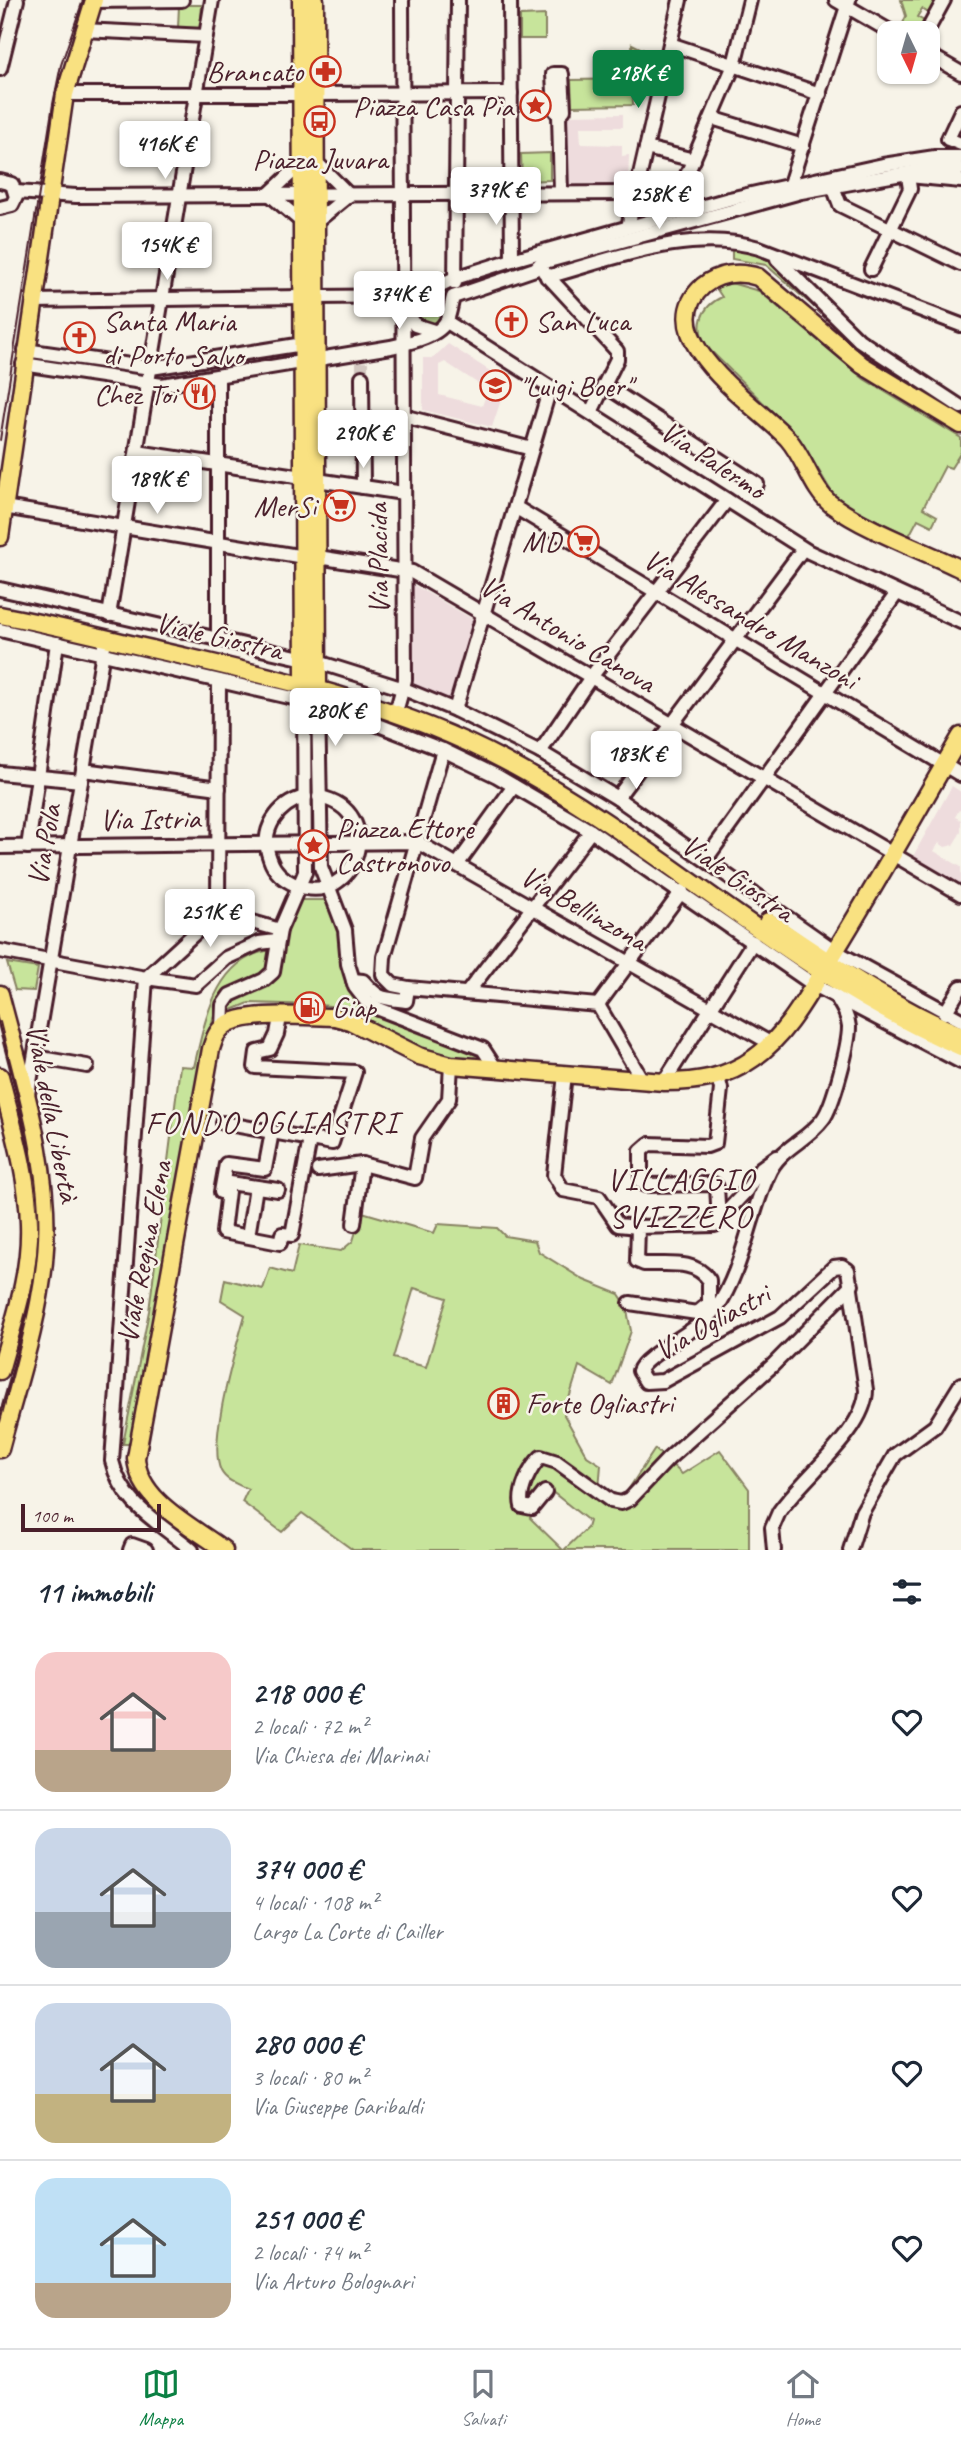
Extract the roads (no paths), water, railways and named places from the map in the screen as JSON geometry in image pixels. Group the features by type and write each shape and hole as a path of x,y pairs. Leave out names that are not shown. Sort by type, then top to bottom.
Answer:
{"main road":[{"path":"301,0 308,94 309,163 310,679"},
{"path":"308,94 315,0"},
{"path":"0,537 24,357 65,94 93,1"},
{"path":"961,425 862,365 758,277 741,273 717,278 704,285 694,298 689,312 689,329 698,352 787,438 828,501 847,514 961,569"},
{"path":"309,297 303,344 310,363"},
{"name":"Viale Giostra","path":"2,595 310,679 398,705 461,730 589,800 825,967 961,1035"},
{"name":"Viale Giostra","path":"0,615 104,646 310,679 503,760 632,838 922,1030 961,1047"},
{"path":"222,1027 244,1018 343,1019 419,1056 451,1065 664,1082 691,1082 718,1077 754,1058 770,1044 825,967 961,736"},
{"name":"Viale della Libertà","path":"0,994 27,1101 44,1197 44,1261 0,1448"},
{"name":"Viale Regina Elena","path":"222,1027 211,1049 138,1438 136,1464 142,1482 167,1508 224,1550"},
{"name":"Viale della Libertà","path":"0,1076 20,1159 29,1225 23,1282 0,1371"}],"street":[{"path":"0,69 17,0"},
{"path":"93,1 182,0"},
{"path":"109,615 212,0"},
{"path":"402,0 404,297 410,316"},
{"path":"24,357 148,384 362,357 403,344 442,326 453,294 457,194 458,0"},
{"path":"510,0 512,260"},
{"path":"628,227 680,0"},
{"path":"670,215 734,65 750,0"},
{"path":"836,0 849,4 877,22"},
{"path":"933,21 944,0"},
{"path":"790,184 849,4"},
{"path":"83,30 206,36"},
{"path":"670,44 820,94"},
{"path":"940,61 961,73"},
{"path":"65,94 511,93"},
{"path":"955,141 961,111"},
{"path":"559,115 561,193"},
{"path":"712,118 803,146"},
{"path":"646,148 694,160"},
{"path":"410,316 412,304 418,296 431,293 453,294 512,260 790,184 920,159 961,157"},
{"path":"269,194 309,163 349,195"},
{"path":"591,412 617,359 617,351 543,272 541,263 612,241 800,192 930,169 961,171"},
{"path":"543,272 689,224 834,189 908,176 961,171"},
{"path":"908,176 961,181"},
{"path":"871,269 910,189 908,176"},
{"path":"0,181 12,184 16,192 12,205 0,208"},
{"path":"834,189 840,205 961,264"},
{"path":"16,192 49,195 626,193"},
{"path":"269,194 309,222 349,195"},
{"path":"33,301 404,297 453,294 644,251 733,241 961,325"},
{"path":"771,253 859,340 961,408"},
{"name":"Via Placida","path":"404,297 404,689"},
{"name":"Via Palermo","path":"410,316 421,329 442,326 591,412 803,549 961,622"},
{"path":"24,357 151,368 303,344"},
{"path":"218,377 218,640"},
{"path":"362,377 363,487"},
{"path":"604,385 757,484"},
{"path":"455,710 550,388"},
{"path":"403,416 532,449"},
{"path":"136,452 404,493"},
{"path":"540,752 591,677 727,499"},
{"name":"Via Antonio Canova","path":"4,507 405,571 483,613 672,727 961,894"},
{"name":"Via Alessandro Manzoni","path":"515,507 961,775"},
{"path":"617,798 803,549"},
{"path":"706,859 897,593"},
{"name":"Viale Giostra","path":"2,595 109,615 218,640 310,679"},
{"name":"Viale Giostra","path":"0,630 57,643 104,646 219,681 310,679 404,689 455,710 540,752 617,798 706,859 825,967"},
{"path":"28,847 57,643"},
{"name":"Via Pola","path":"27,1101 104,646"},
{"path":"310,679 318,705 321,867 345,930 353,980 372,1005 483,1049 496,1069"},
{"path":"222,1027 223,1005 230,995 264,980 273,972 279,935 306,863 305,797 310,679"},
{"path":"191,1550 127,1496 114,1468 112,1441 146,978 218,912 219,681"},
{"path":"398,705 404,689"},
{"name":"Viale Giostra","path":"318,705 443,750 514,786 591,831 753,942 961,1020"},
{"path":"443,750 384,957 383,975 393,985 408,988 598,1005"},
{"path":"0,773 38,777 82,776 219,788"},
{"path":"457,865 514,786"},
{"path":"305,797 288,803 277,814 263,843 276,870 298,890 329,890 348,872 363,842 348,812 335,802 319,797"},
{"path":"467,993 591,831"},
{"name":"Via Bellinzona","path":"319,842 417,842 770,1044"},
{"name":"Via Istria","path":"0,847 319,842"},
{"path":"598,1005 682,891"},
{"path":"218,912 279,935"},
{"path":"0,951 196,985 226,958 279,935"},
{"path":"664,1082 753,942"},
{"path":"825,967 837,998 961,1062"},
{"path":"353,980 363,981 379,998 406,1000 408,988"},
{"path":"945,1013 961,987"},
{"name":"Via Ogliastri","path":"545,1492 532,1508 522,1506 520,1497 541,1457 558,1462 611,1501 621,1503 630,1499 668,1459 773,1365 852,1285 846,1267 834,1267 780,1317 663,1381 650,1384 642,1379 639,1371 643,1362 702,1325 717,1296 768,1173 779,1154 815,1127 826,1112 849,1030 845,1012 837,998"},
{"path":"598,1005 642,1080"},
{"path":"223,1123 332,1143 355,1072 255,1067 257,1052 270,1049 277,1034 280,1017"},
{"path":"35,1057 87,1066"},
{"path":"318,1170 362,1164 415,1178 422,1138 449,1099 451,1065"},
{"path":"565,1074 554,1175 563,1191 599,1196 618,1225 709,1226 719,1220 746,1191 761,1168 779,1154"},
{"path":"718,1077 721,1089 715,1143 707,1146 645,1144 641,1151 640,1174 641,1182 650,1187 714,1184 718,1191 719,1220"},
{"path":"216,1227 226,1164 265,1169 272,1132"},
{"path":"278,1190 229,1183 223,1232 280,1243 282,1234 292,1236 310,1139"},
{"path":"354,1224 362,1164"},
{"path":"248,1236 256,1187"},
{"path":"630,1303 697,1312 705,1309 717,1296 701,1269 637,1261 638,1227"},
{"path":"774,1550 772,1528 779,1512 851,1430 864,1409 866,1390 852,1285"},
{"path":"850,1550 862,1513 895,1455 935,1426 961,1384"},
{"path":"114,1468 136,1464"},
{"path":"127,1496 142,1482"},
{"path":"131,1547 146,1550"}],"tunnel":[{"path":"362,362 362,377"}],"tram line":[{"path":"0,440 53,104 61,65 83,0"},
{"path":"0,1022 24,1116 38,1211 32,1290 0,1422"}],"place":[{"name":"Brancato","path":"326,71"},
{"name":"Piazza Casa Pia","path":"536,106"},
{"name":"Piazza Juvara","path":"320,121"},
{"name":"San Luca","path":"512,321"},
{"name":"Santa Maria di Porto Salvo","path":"80,338"},
{"name":"\"Luigi Boer\"","path":"496,386"},
{"name":"Chez Toi","path":"199,394"},
{"name":"MerSi","path":"339,506"},
{"name":"MD","path":"584,541"},
{"name":"Piazza Ettore Castronovo","path":"313,845"},
{"name":"Giap","path":"309,1007"},
{"name":"Forte Ogliastri","path":"503,1403"}],"district":[{"name":"FONDO OGLIASTRI","path":"272,1122"},
{"name":"VILLAGGIO SVIZZERO","path":"681,1198"}]}
